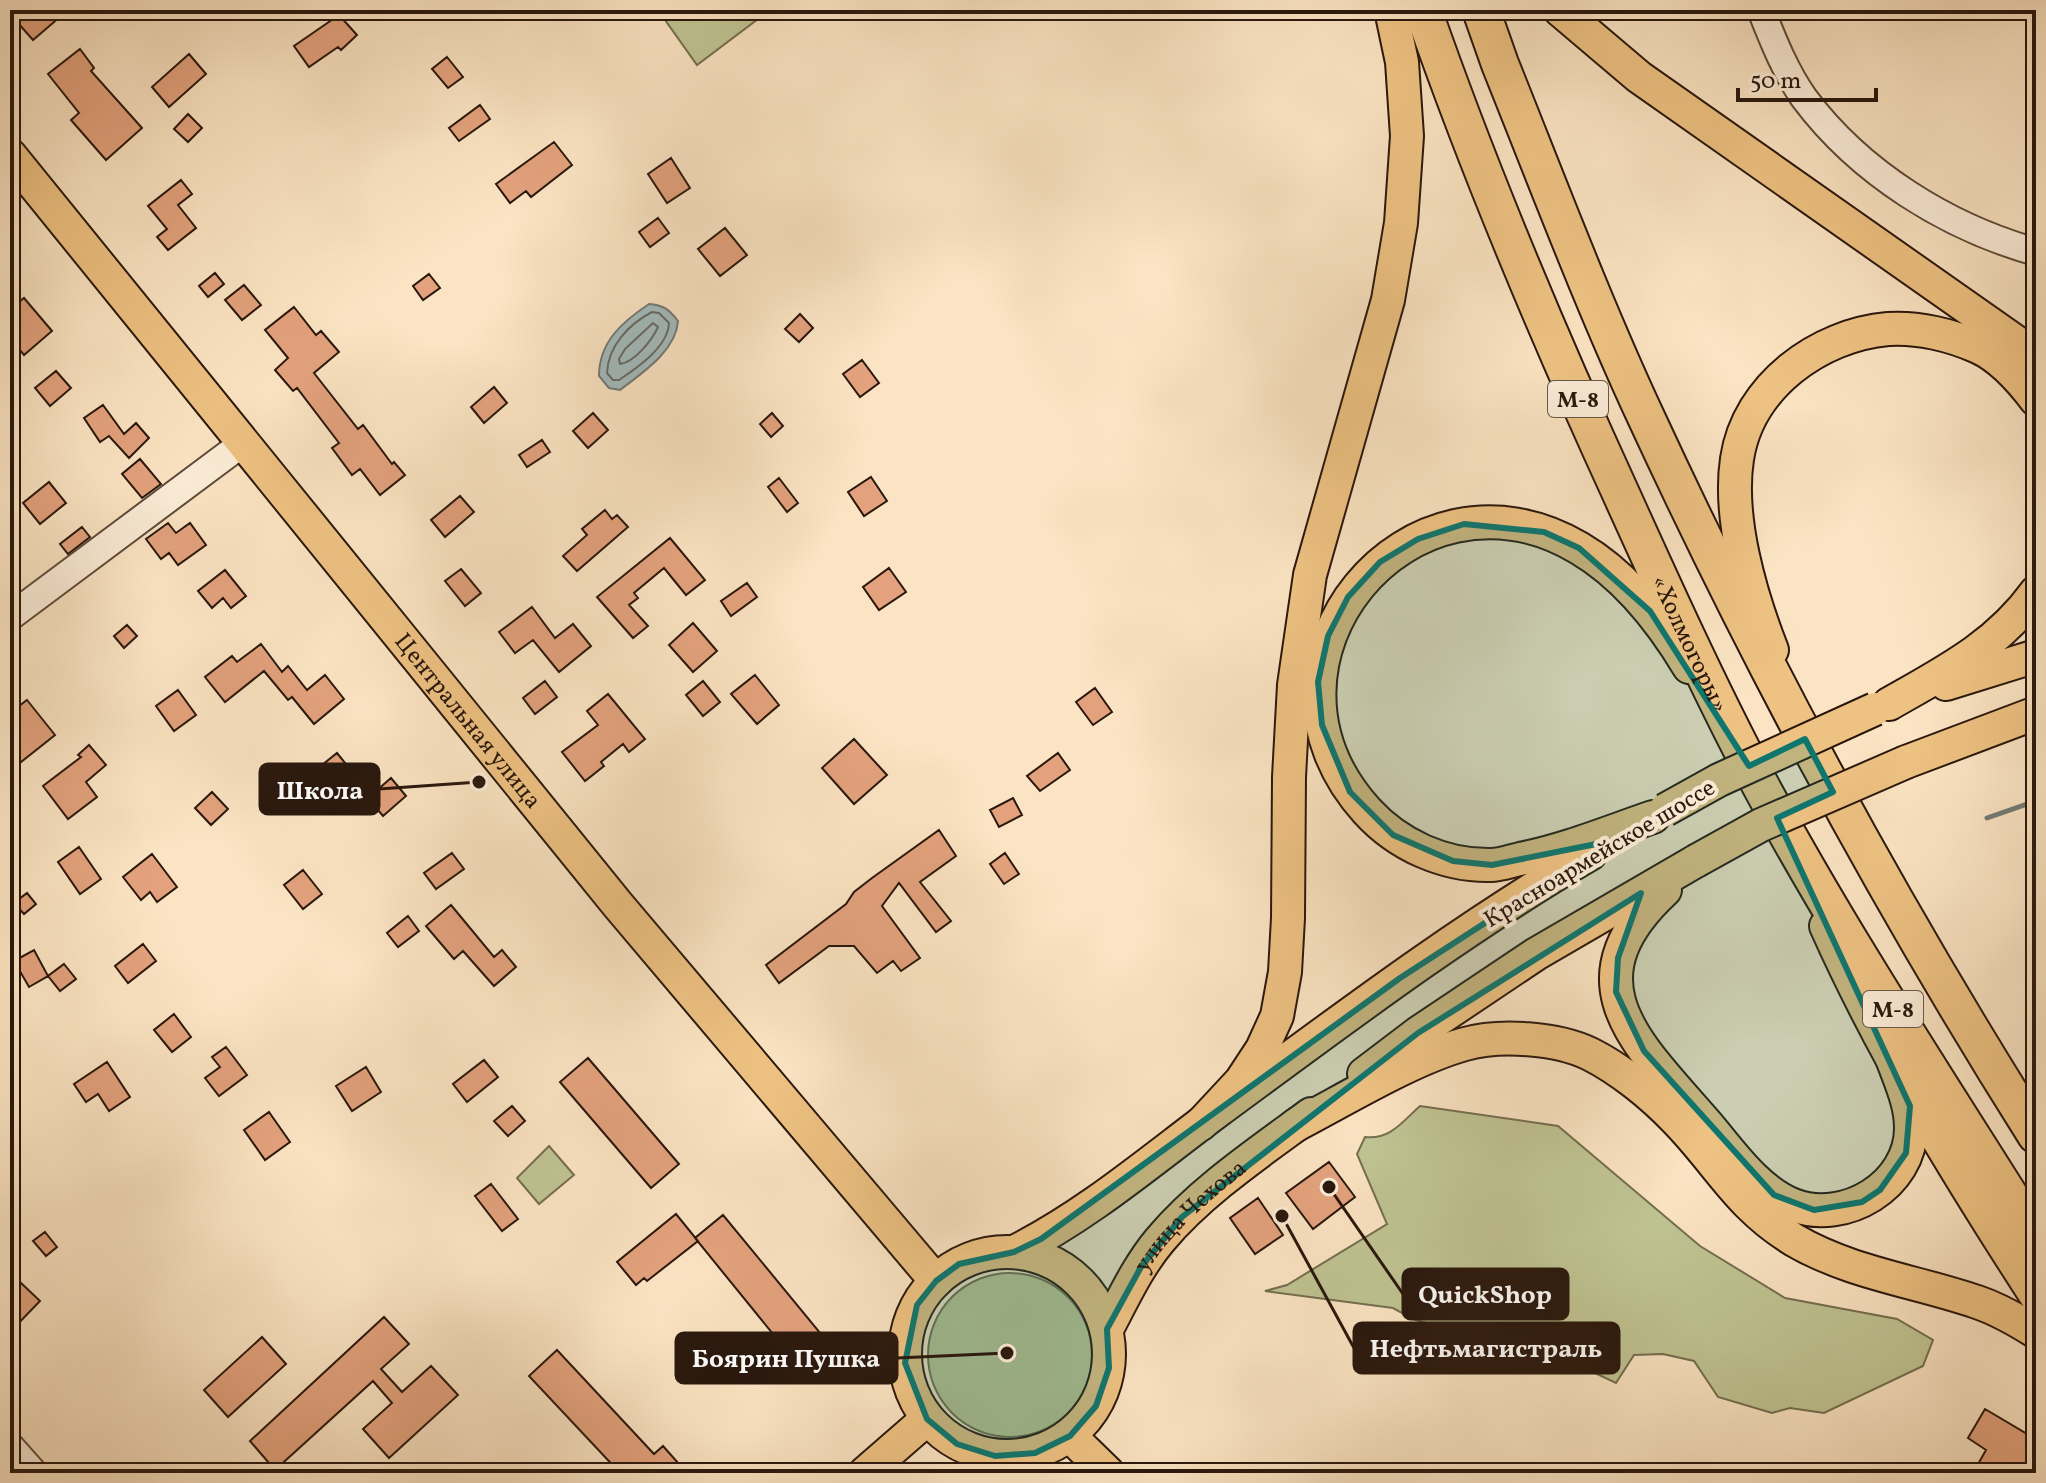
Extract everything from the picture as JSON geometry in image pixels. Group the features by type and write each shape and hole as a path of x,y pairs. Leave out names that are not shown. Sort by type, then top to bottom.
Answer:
{"highway":[{"name":"«Холмогоры»","path":"1423,10 1524,276 1665,592 1762,786 1845,932 2036,1238"},
{"name":"М-8","path":"1481,10 1505,78 1643,412 1736,607 1814,757 1975,1039 2036,1135"}],"main road":[{"path":"1014,1252 1073,1218 1201,1124 1241,1081 1262,1049 1277,1016 1285,972 1288,918 1289,777 1294,685 1310,575 1388,300 1401,223 1407,136 1402,62 1391,10"},
{"path":"1560,10 1639,77 2036,356"},
{"name":"Центральная улица","path":"10,155 618,905 936,1281"},
{"path":"1814,757 1769,643 1744,557 1735,488 1737,457 1749,418 1773,385 1805,357 1846,338 1889,329 1935,333 1980,348 2018,376 2036,400"},
{"path":"1659,813 1548,854 1492,865 1453,861 1420,851 1393,835 1350,792 1334,763 1322,725 1318,682 1328,636 1348,597 1380,562 1418,539 1464,524 1503,524 1544,532 1579,548 1616,576 1650,611 1685,660 1762,786 1853,987 1961,1179 2036,1296"},
{"path":"1882,706 1963,662 2017,617 2036,592"},
{"path":"1970,676 2036,647"},
{"name":"Красноармейское шоссе","path":"1201,1124 1400,978 1528,891 1659,813 1746,767 1882,706 2036,656"},
{"path":"1296,1125 1418,1033 1536,954 1696,861 1774,819 1906,762 2036,713"},
{"path":"1696,861 1650,903 1626,935 1618,958 1616,992 1625,1021 1644,1051 1747,1171 1774,1195 1795,1206 1814,1210 1839,1210 1862,1202 1880,1190 1906,1153 1911,1131 1910,1106 1892,1058"},
{"path":"1296,1125 1409,1067 1465,1044 1505,1038 1551,1043 1588,1053 1628,1079 1676,1120 1734,1191 1766,1222 1836,1260 1977,1302 2007,1314 2036,1332"},
{"name":"улица Чехова","path":"1107,1329 1141,1267 1160,1240 1245,1163 1296,1125"},
{"path":"1014,1252 1045,1259 1073,1275 1094,1299 1107,1329 1109,1368 1096,1406 1070,1436 1035,1453 995,1456 957,1444 927,1419 912,1393 905,1363 907,1333 917,1305 936,1281 959,1264 972,1259 986,1254 1014,1252"},
{"path":"865,1473 927,1419"},
{"path":"1070,1436 1108,1473"}],"street":[{"path":"1761,10 1782,60 1804,98 1851,150 1891,183 1934,209 2003,242 2036,252"},
{"path":"10,617 243,443"},
{"path":"10,1446 34,1473"}],"highlighted area":[{"path":"1464,524 1544,532 1579,548 1650,611 1749,766 1805,739 1833,792 1777,818 1910,1106 1906,1153 1880,1190 1862,1202 1814,1210 1774,1195 1644,1051 1616,992 1618,958 1641,893 1418,1033 1182,1217 1141,1267 1107,1329 1109,1368 1096,1406 1070,1436 1035,1453 995,1456 957,1444 927,1419 905,1363 917,1305 936,1281 959,1264 1014,1252 1041,1239 1400,978 1599,849 1596,844 1492,865 1453,861 1393,835 1350,792 1322,725 1318,682 1328,636 1348,597 1380,562 1418,539"}],"green space":[{"path":"658,10 770,10 697,65"},
{"path":"1420,1106 1558,1126 1700,1246 1785,1298 1897,1319 1933,1340 1923,1366 1824,1413 1790,1408 1772,1413 1718,1397 1694,1361 1663,1354 1634,1355 1616,1383 1595,1373 1413,1319 1393,1308 1265,1291 1287,1285 1387,1224 1357,1154 1365,1137 1389,1133"},
{"path":"549,1146 574,1175 539,1204 517,1178"},
{"path":"1010,1273 1042,1279 1068,1297 1086,1323 1092,1355 1086,1387 1068,1413 1042,1431 1010,1437 978,1431 952,1413 934,1387 928,1355 934,1323 952,1297 978,1279"}],"water":[{"path":"649,304 672,313 678,321 676,332 665,352 638,376 620,390 609,388 599,376 603,353 621,326"}],"building":[{"path":"10,10 68,10 33,40 10,14"},
{"path":"339,15 357,35 341,50 338,47 309,67 294,46"},
{"path":"80,49 94,68 91,71 142,128 106,160 71,120 79,113 48,74"},
{"path":"189,54 206,74 169,107 152,87"},
{"path":"447,57 463,77 448,88 432,69"},
{"path":"480,105 490,119 459,141 449,128"},
{"path":"188,114 202,128 188,142 174,129"},
{"path":"554,142 572,165 531,197 526,191 510,203 496,184"},
{"path":"671,158 690,188 667,203 648,174"},
{"path":"181,180 192,194 178,205 196,228 168,250 157,237 167,229 148,206"},
{"path":"658,218 669,233 650,247 639,232"},
{"path":"725,228 747,255 720,276 698,249"},
{"path":"215,273 224,284 208,297 199,286"},
{"path":"429,274 440,288 423,300 413,286"},
{"path":"244,285 261,305 242,320 225,300"},
{"path":"24,298 52,331 24,355 10,338 10,309"},
{"path":"294,307 316,335 321,331 339,352 314,373 358,429 363,425 392,464 394,462 405,475 380,495 360,469 352,475 332,448 339,443 297,388 293,391 275,370 288,358 265,330"},
{"path":"800,314 813,328 799,342 785,329"},
{"path":"862,360 879,383 860,397 843,374"},
{"path":"56,371 71,388 50,406 35,388"},
{"path":"494,387 507,403 484,423 471,407"},
{"path":"103,405 124,434 136,423 149,438 129,458 109,436 100,442 84,418"},
{"path":"593,413 608,430 588,448 573,431"},
{"path":"772,413 783,426 771,437 760,424"},
{"path":"542,440 550,452 527,467 519,455"},
{"path":"140,459 161,484 142,498 122,474"},
{"path":"871,477 887,501 864,516 848,492"},
{"path":"779,478 798,503 787,512 768,487"},
{"path":"49,482 66,503 40,524 23,503"},
{"path":"460,496 474,512 445,537 431,520"},
{"path":"605,510 612,519 617,515 628,527 577,571 563,556 587,535 582,529"},
{"path":"168,523 176,533 190,523 206,545 178,565 169,553 161,559 146,539"},
{"path":"82,527 90,537 68,554 60,544"},
{"path":"670,538 705,580 686,595 664,568 634,593 638,598 629,605 648,626 633,638 597,597"},
{"path":"889,568 906,592 879,610 863,587"},
{"path":"461,569 481,593 465,606 445,581"},
{"path":"225,570 246,596 231,608 223,598 212,608 198,591"},
{"path":"747,583 757,597 731,616 721,601"},
{"path":"532,607 555,638 573,624 591,646 559,672 533,640 515,653 499,632"},
{"path":"693,623 717,651 693,672 669,645"},
{"path":"127,625 137,636 124,648 114,636"},
{"path":"261,644 282,672 288,666 307,690 325,675 344,699 314,724 292,697 288,700 264,671 225,702 205,677 232,656 237,662"},
{"path":"755,675 779,705 757,724 731,694"},
{"path":"545,681 557,697 535,714 523,698"},
{"path":"703,681 720,702 703,716 686,695"},
{"path":"1095,688 1112,712 1093,725 1076,702"},
{"path":"178,690 196,715 174,731 156,706"},
{"path":"608,694 645,739 629,752 623,744 601,762 604,766 585,781 562,752 598,725 587,711"},
{"path":"27,700 55,735 21,762 10,747 10,713"},
{"path":"854,739 887,775 854,804 822,768"},
{"path":"89,745 106,765 86,782 97,797 68,819 43,786 81,757 78,755"},
{"path":"337,753 354,774 319,802 302,781"},
{"path":"1058,753 1070,770 1040,791 1027,776"},
{"path":"391,778 406,796 383,816 368,798"},
{"path":"212,792 228,809 211,825 195,808"},
{"path":"1013,798 1022,815 999,827 990,810"},
{"path":"939,830 956,856 920,882 951,921 936,932 899,883 882,906 920,958 901,971 893,961 877,973 854,946 829,946 779,983 766,965 846,904 854,892"},
{"path":"79,847 101,879 80,894 58,862"},
{"path":"452,853 464,869 436,889 424,873"},
{"path":"1005,853 1019,874 1004,884 990,864"},
{"path":"152,854 177,887 157,902 150,892 141,900 123,877"},
{"path":"303,870 322,894 303,909 284,885"},
{"path":"27,893 36,904 24,914 14,903"},
{"path":"451,905 494,957 502,950 516,967 494,986 463,951 454,959 426,926"},
{"path":"408,916 419,931 398,947 387,933"},
{"path":"143,944 156,961 128,983 115,966"},
{"path":"34,950 48,976 29,987 14,961"},
{"path":"64,964 76,979 60,991 48,976"},
{"path":"174,1014 191,1037 172,1052 154,1030"},
{"path":"226,1047 247,1075 219,1096 205,1078 220,1067 212,1057"},
{"path":"588,1058 679,1164 651,1188 560,1082"},
{"path":"484,1060 498,1077 467,1102 453,1084"},
{"path":"107,1062 130,1097 109,1111 98,1094 86,1102 74,1084"},
{"path":"366,1067 381,1092 352,1111 336,1086"},
{"path":"512,1106 525,1121 508,1136 494,1121"},
{"path":"269,1112 290,1142 265,1160 244,1130"},
{"path":"1329,1162 1355,1197 1313,1229 1286,1193"},
{"path":"491,1184 518,1219 502,1231 475,1196"},
{"path":"1258,1198 1283,1235 1255,1254 1230,1218"},
{"path":"676,1214 698,1241 647,1281 644,1278 636,1285 617,1262"},
{"path":"723,1215 821,1334 799,1352 793,1345 786,1350 695,1238"},
{"path":"45,1232 57,1247 46,1256 33,1241"},
{"path":"20,1282 40,1301 10,1332 10,1293"},
{"path":"384,1317 409,1344 381,1369 402,1392 431,1366 458,1395 389,1458 363,1429 392,1403 373,1381 275,1470 250,1441"},
{"path":"262,1337 286,1364 228,1417 204,1390"},
{"path":"557,1350 654,1454 663,1446 687,1473 620,1473 529,1376"},
{"path":"1985,1409 2027,1434 2033,1450 2023,1473 1973,1473 1986,1450 1968,1438"}],"waterway":[{"path":"1987,818 2036,801"}],"place":[{"name":"Школа","path":"479,782"},
{"name":"QuickShop","path":"1329,1187"},
{"name":"Нефтьмагистраль","path":"1282,1216"},
{"name":"Боярин Пушка","path":"1007,1353"}]}
